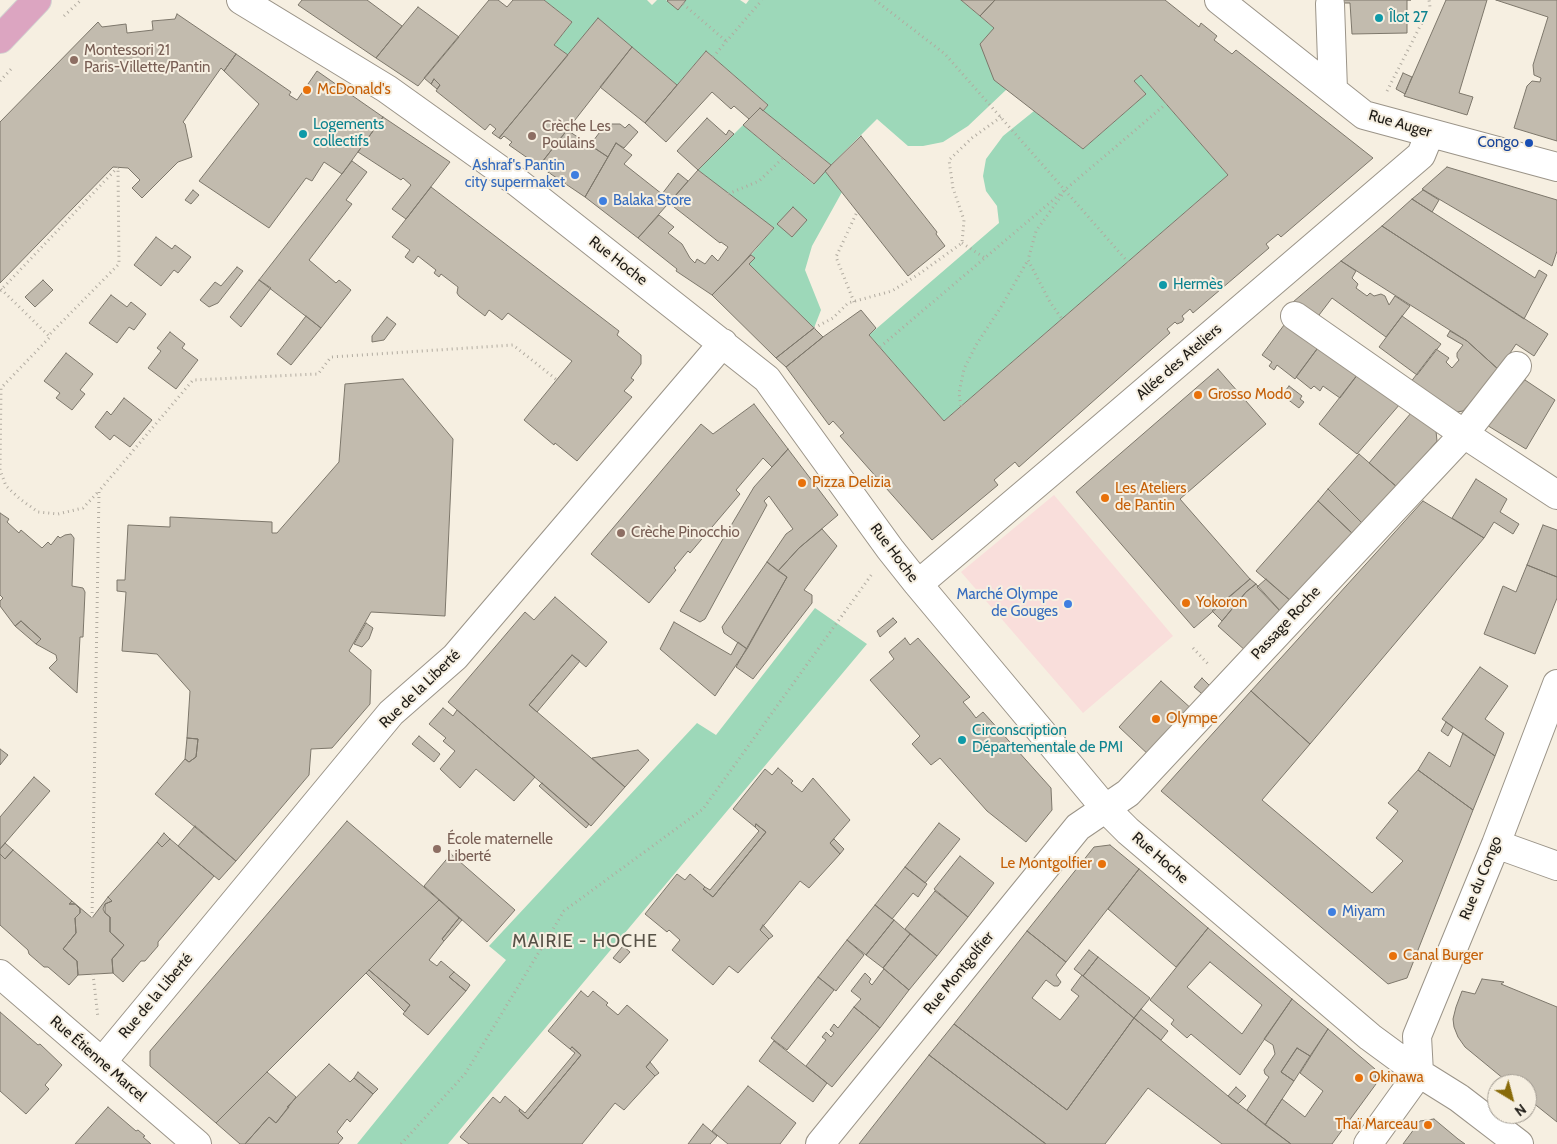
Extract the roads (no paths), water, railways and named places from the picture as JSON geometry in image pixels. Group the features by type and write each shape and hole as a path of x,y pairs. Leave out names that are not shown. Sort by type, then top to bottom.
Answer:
{"main road":[{"path":"0,39 37,0"}],"street":[{"name":"Rue Hoche","path":"241,0 387,89 517,182 767,379 917,583 1104,808 1128,831 1370,1038 1420,1074 1459,1098 1519,1144"},
{"name":"Rue Auger","path":"1219,0 1364,115 1557,167"},
{"path":"1330,4 1333,90"},
{"name":"Allée des Ateliers","path":"917,583 929,575 1421,155 1430,133"},
{"path":"1295,316 1464,434 1557,494"},
{"name":"Rue de la Liberté","path":"102,1062 391,714 455,657 723,343"},
{"name":"Passage Roche","path":"1104,808 1128,793 1464,434 1517,366"},
{"name":"Rue du Congo","path":"1420,1074 1417,1036 1496,844 1557,684"},
{"name":"Rue Montgolfier","path":"820,1144 1078,827 1104,808"},
{"path":"1496,844 1557,866"},
{"name":"Rue Étienne Marcel","path":"0,974 196,1144"},
{"path":"1368,1144 1420,1074"}],"place":[{"name":"Îlot 27","path":"1379,18"},
{"name":"Montessori 21 Paris-Villette/Pantin","path":"74,60"},
{"name":"McDonald's","path":"307,90"},
{"name":"Logements collectifs","path":"303,134"},
{"name":"Crèche Les Poulains","path":"532,136"},
{"name":"Congo","path":"1529,143"},
{"name":"Ashraf's Pantin city supermaket","path":"575,175"},
{"name":"Balaka Store","path":"603,201"},
{"name":"Hermès","path":"1163,285"},
{"name":"Grosso Modo","path":"1198,395"},
{"name":"Pizza Delizia","path":"802,483"},
{"name":"Les Ateliers de Pantin","path":"1105,498"},
{"name":"Crèche Pinocchio","path":"621,533"},
{"name":"Yokoron","path":"1186,603"},
{"name":"Marché Olympe de Gouges","path":"1068,604"},
{"name":"Olympe","path":"1156,719"},
{"name":"Circonscription Départementale de PMI","path":"962,740"},
{"name":"École maternelle Liberté","path":"437,849"},
{"name":"Le Montgolfier","path":"1102,864"},
{"name":"Miyam","path":"1332,912"},
{"name":"Canal Burger","path":"1393,956"},
{"name":"Okinawa","path":"1359,1078"},
{"name":"Thaï Marceau","path":"1428,1125"}],"district":[{"name":"MAIRIE - HOCHE","path":"585,942"}]}
